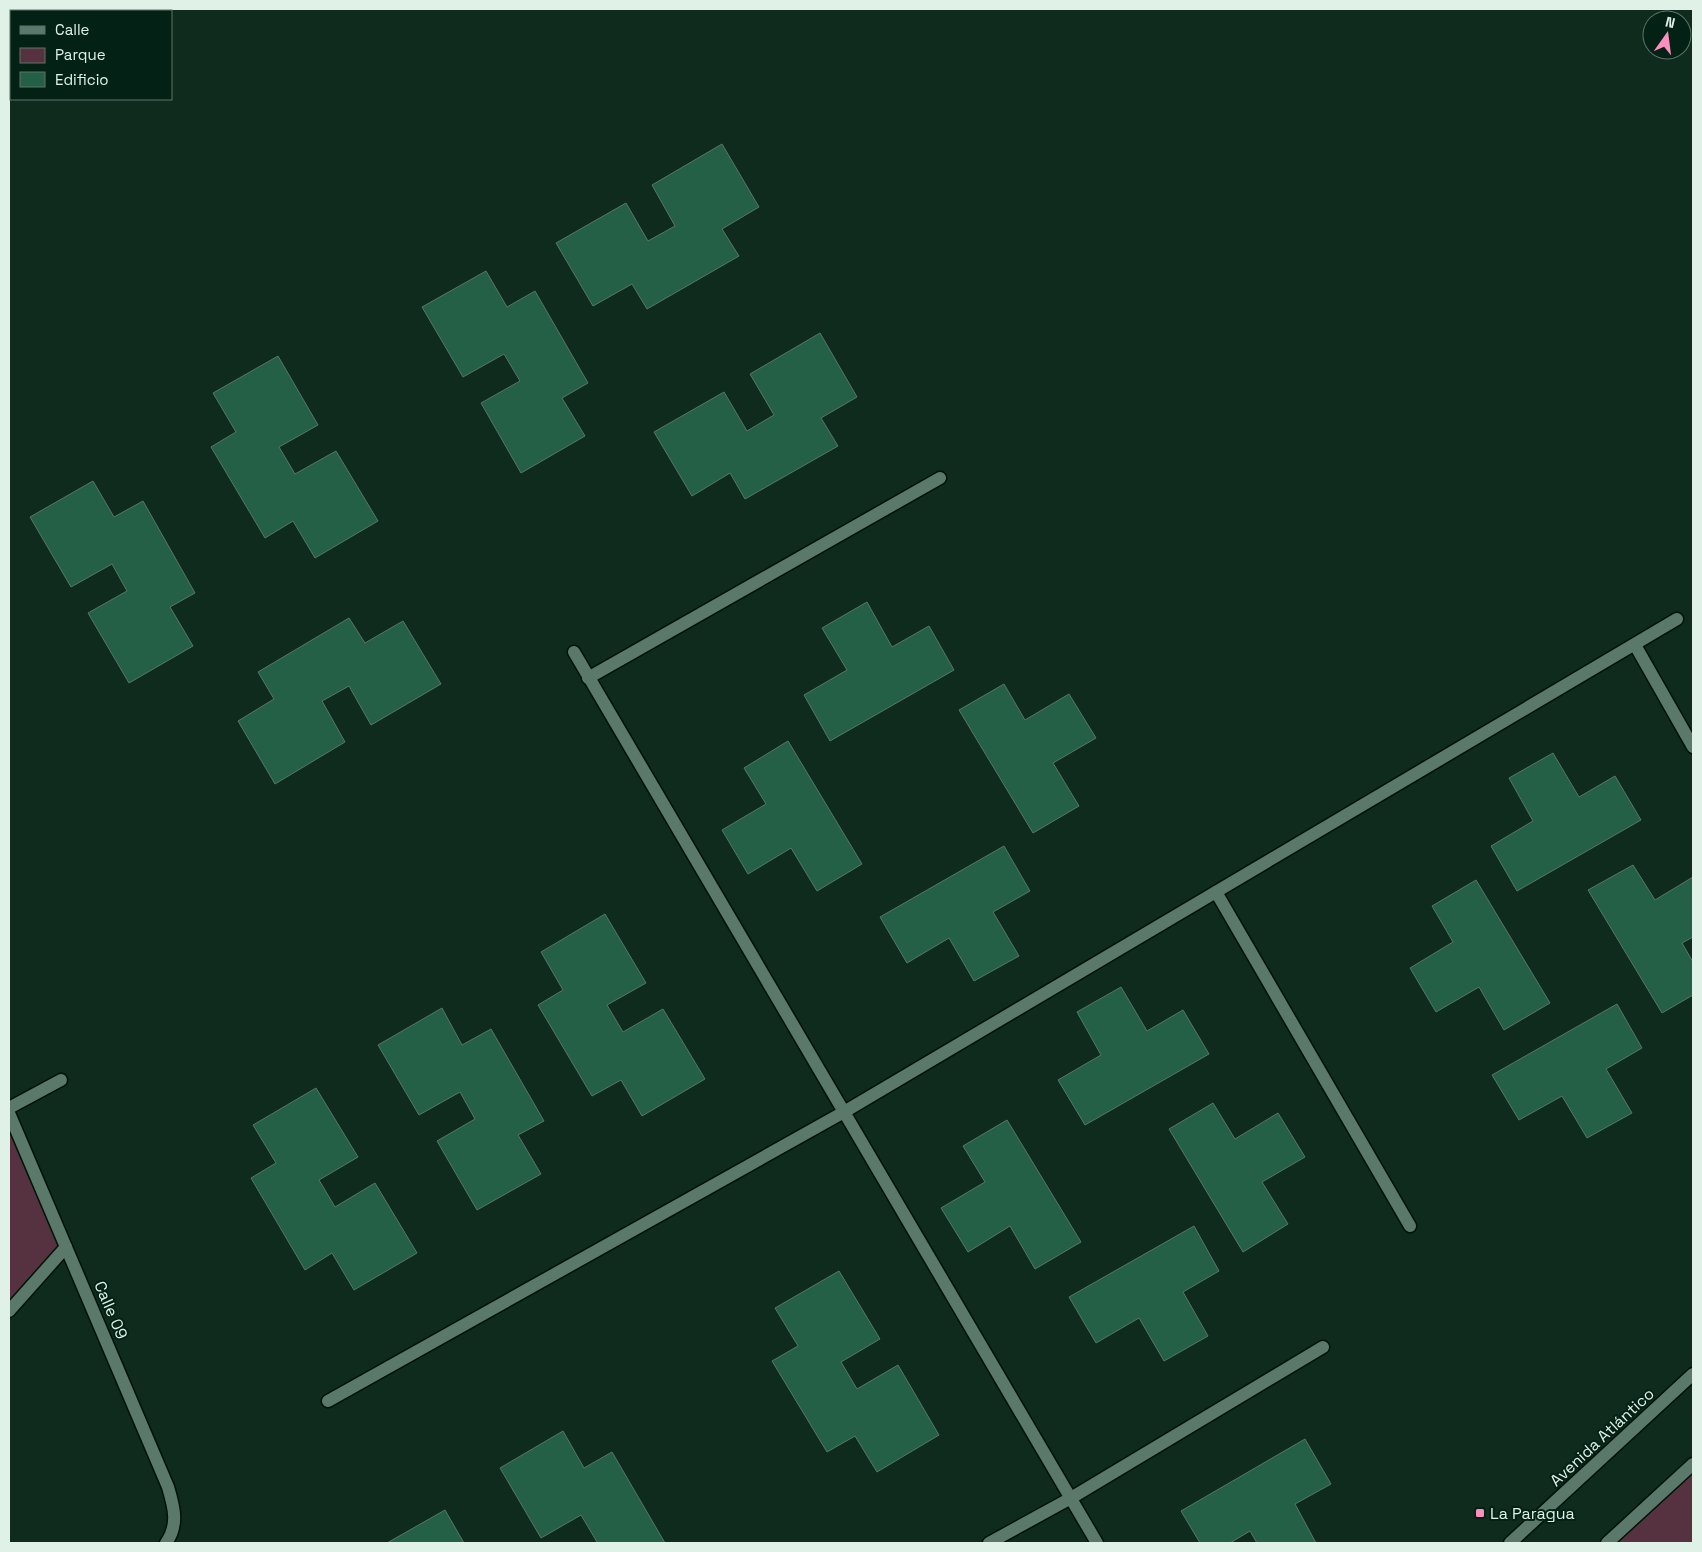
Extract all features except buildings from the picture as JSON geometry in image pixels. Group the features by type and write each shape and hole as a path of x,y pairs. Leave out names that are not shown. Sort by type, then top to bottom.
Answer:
{"street":[{"path":"588,678 940,478"},
{"path":"328,1401 844,1112 1677,619"},
{"path":"1635,644 1693,747"},
{"path":"574,652 1098,1543"},
{"path":"1216,892 1410,1226"},
{"path":"9,1108 61,1080"},
{"name":"Calle 09","path":"9,1113 168,1487 175,1522 172,1535 166,1543"},
{"path":"9,1311 66,1247"},
{"path":"989,1543 1071,1498 1323,1347"},
{"name":"Avenida Atlántico","path":"1510,1543 1693,1374"},
{"path":"1607,1543 1693,1464"}],"green space":[{"path":"9,1113 66,1247 9,1311"},
{"path":"1693,1464 1693,1543 1607,1543"}],"place":[{"name":"La Paragua","path":"1480,1513"}]}
